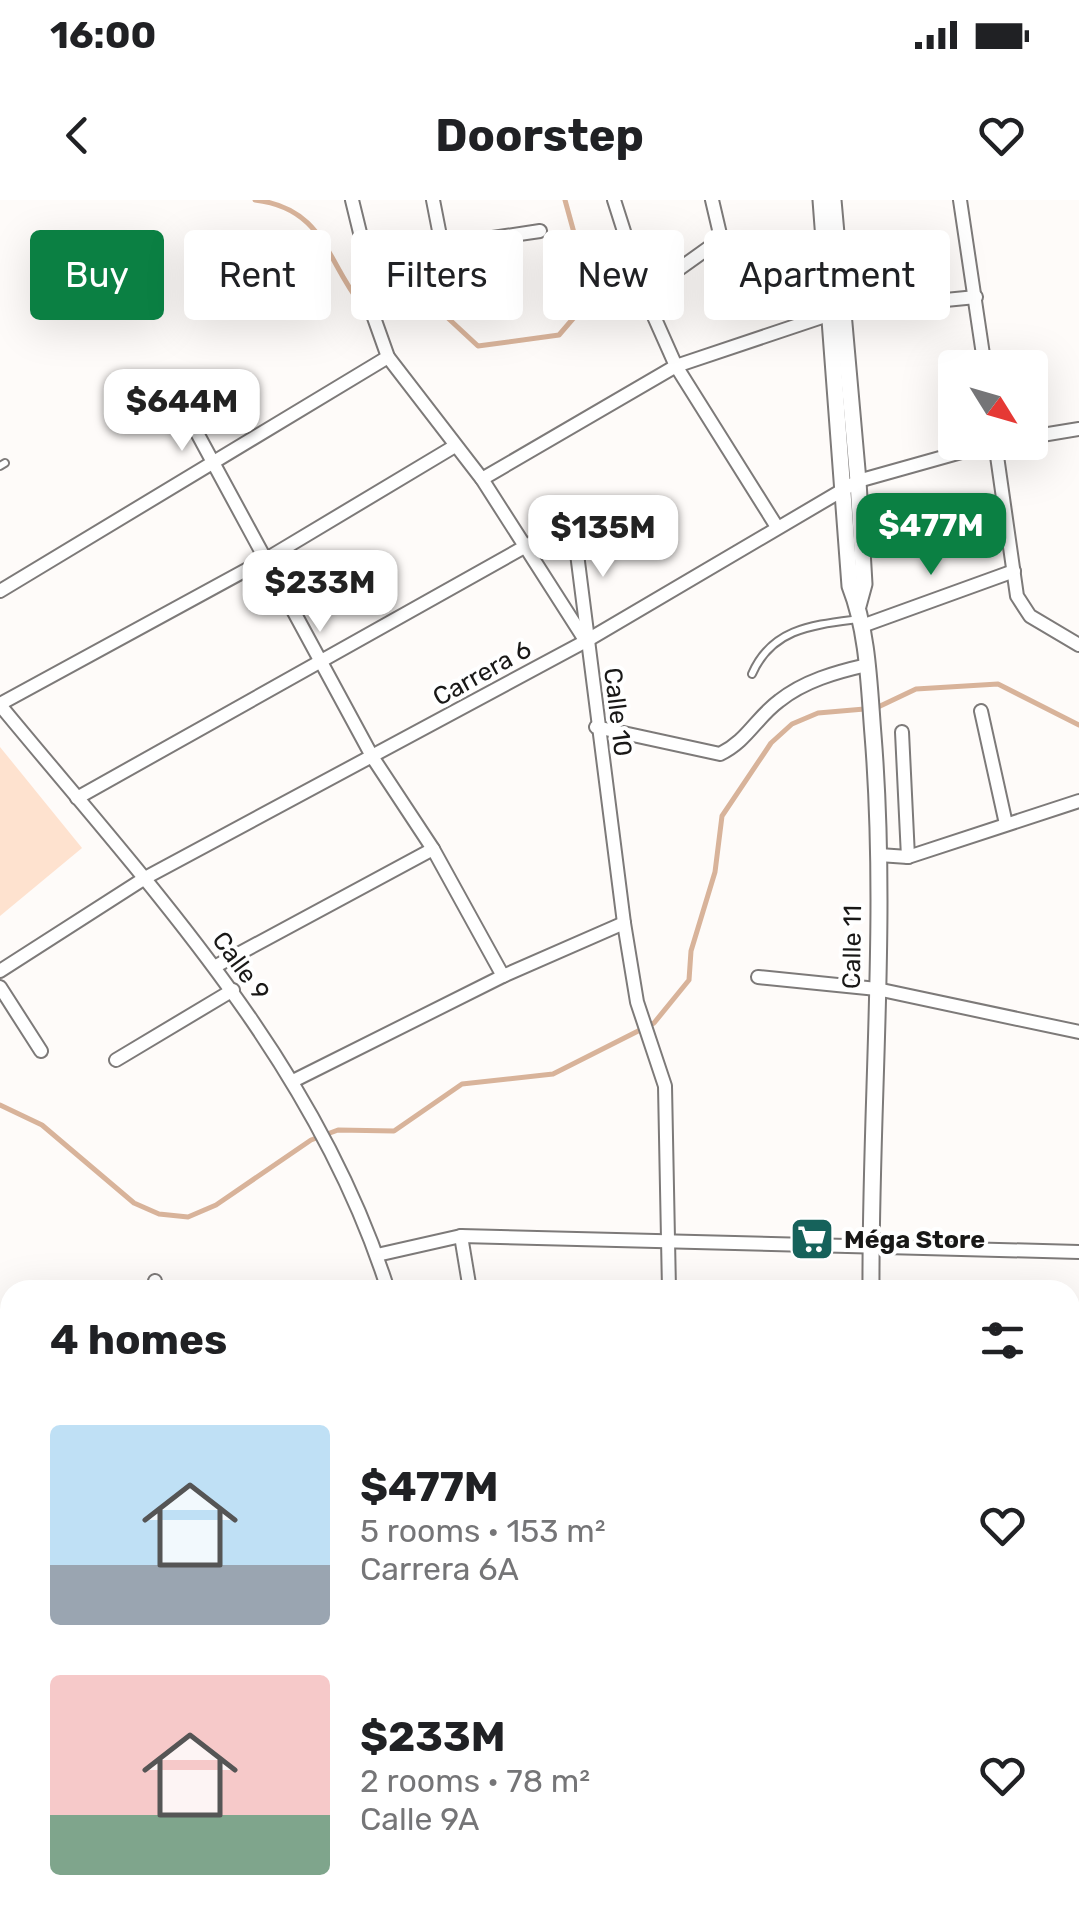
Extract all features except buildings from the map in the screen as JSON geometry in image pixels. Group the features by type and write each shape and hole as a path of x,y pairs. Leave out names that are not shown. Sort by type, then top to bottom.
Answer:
{"street":[{"name":"Calle 10","path":"352,200 358,230"},
{"path":"433,200 439,230"},
{"path":"614,200 624,230"},
{"path":"684,265 714,244 720,234 712,200"},
{"name":"Calle 11","path":"821,200 825,230"},
{"name":"Calle 11","path":"833,200 834,230"},
{"path":"960,200 983,350"},
{"path":"523,234 540,232"},
{"path":"950,300 976,297"},
{"name":"Calle 10","path":"375,320 388,357 482,479 586,641 637,1002 665,1086 669,1280"},
{"path":"656,320 676,366 777,527"},
{"path":"482,479 676,366 813,320"},
{"name":"Calle 11","path":"837,320 850,586 860,617 868,671 879,855 871,1280"},
{"name":"Calle 11","path":"838,320 858,481 864,584 860,617"},
{"path":"0,592 388,357"},
{"path":"189,418 215,459 374,758 433,849 503,976"},
{"path":"1048,434 1079,429"},
{"path":"0,704 268,558 455,446"},
{"name":"Carrera 6","path":"0,971 145,878 586,641 858,481 938,459"},
{"path":"998,460 1017,596 1030,616 1079,645"},
{"path":"76,798 560,527 574,530 579,541 586,641"},
{"path":"860,617 1014,571"},
{"path":"596,727 720,754 747,739 778,702 797,689 868,671"},
{"name":"Calle 9","path":"0,704 233,990 303,1097 362,1210 385,1280"},
{"path":"981,711 1006,824"},
{"path":"902,732 908,857"},
{"path":"879,855 908,857 1079,801"},
{"path":"216,966 433,849"},
{"path":"293,1081 503,976 624,924"},
{"path":"758,977 877,989 1079,1032"},
{"path":"0,987 42,1051"},
{"path":"116,1060 233,990"},
{"path":"377,1255 461,1236 670,1239 871,1250 1079,1252"},
{"path":"461,1236 468,1280"}],"lane":[{"path":"752,674 762,652 785,635 860,617"}],"shaded area":[{"path":"0,747 82,848 0,916"}],"waterway":[{"path":"255,200 278,205 309,225 351,289"},
{"path":"450,320 478,346 559,335 583,307 597,272 576,240 565,200"},
{"path":"0,1105 42,1125 134,1203 159,1214 188,1217 216,1205 311,1140 338,1130 394,1131 462,1084 553,1074 654,1023 689,980 691,951 715,872 722,816 771,743 792,724 818,713 876,708 916,689 998,684 1079,725"}],"place":[{"name":"Méga Store","path":"812,1239"}]}
